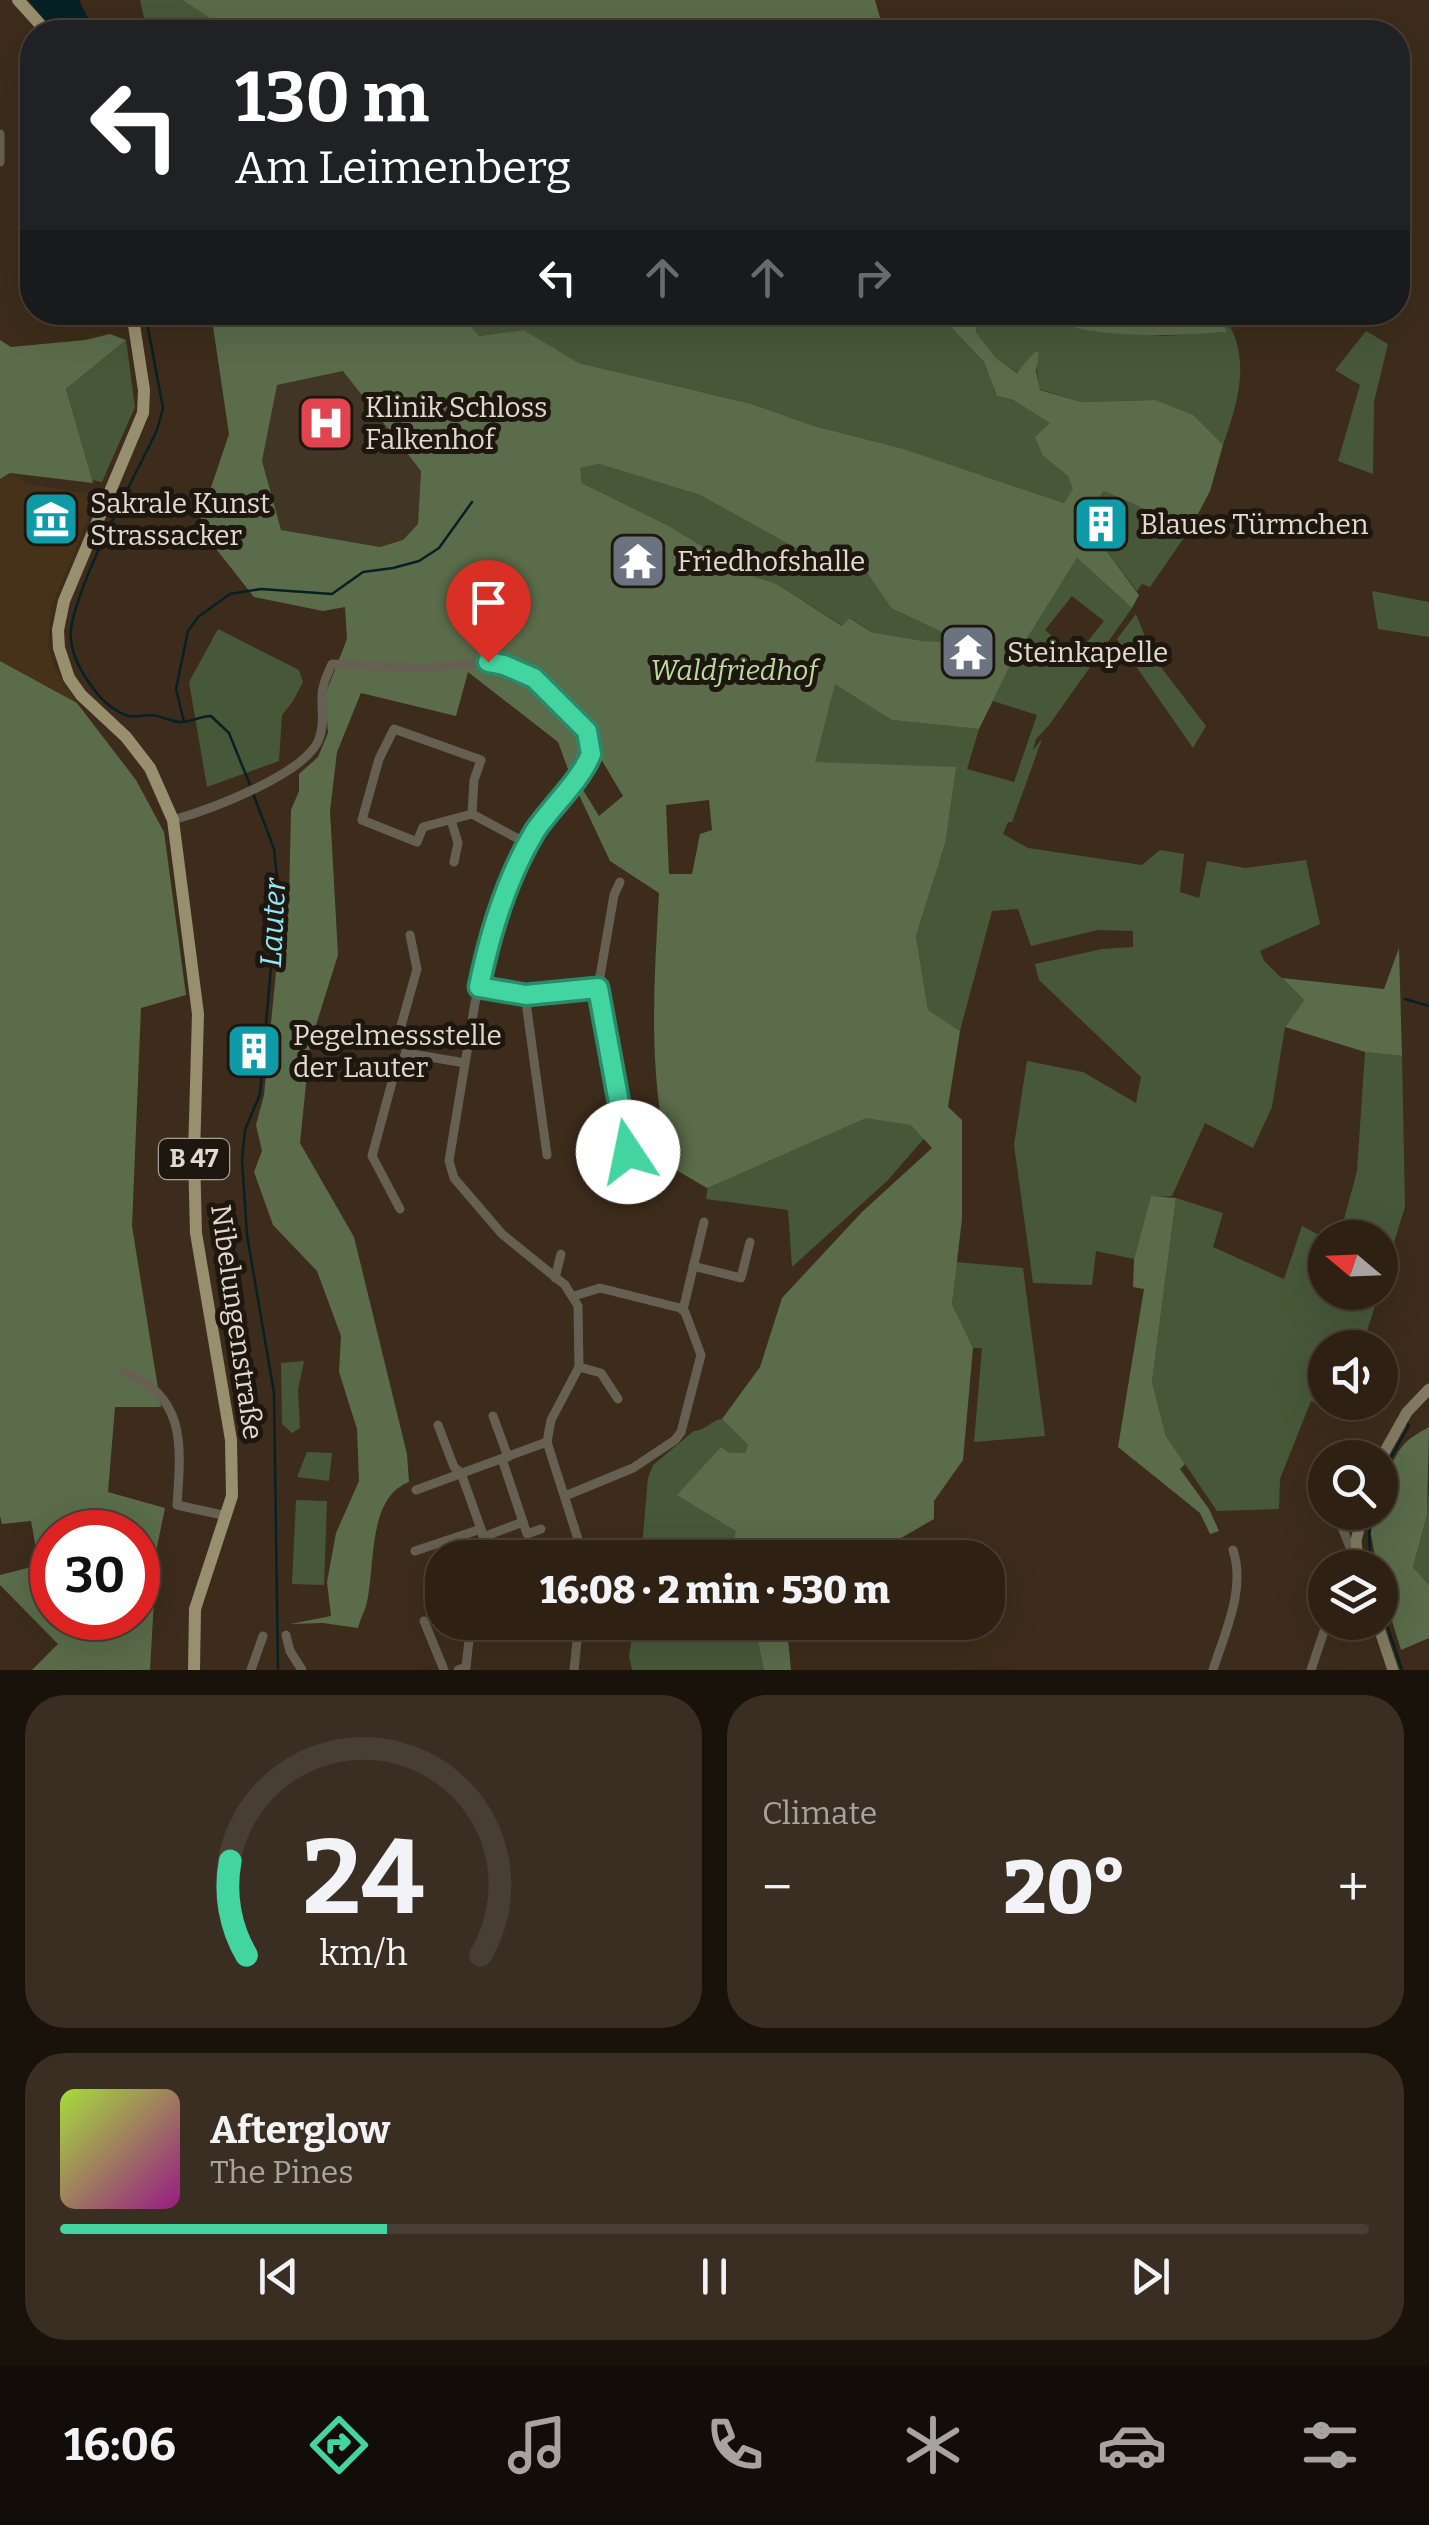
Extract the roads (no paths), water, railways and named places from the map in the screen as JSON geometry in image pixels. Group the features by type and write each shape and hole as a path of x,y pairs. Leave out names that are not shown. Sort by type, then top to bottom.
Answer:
{"main road":[{"path":"18,0 36,20"},
{"name":"Nibelungenstraße","path":"134,325 144,390 143,412 64,601 58,648 68,678 81,695 126,737 150,768 173,820 198,1014 196,1233 231,1440 232,1496 195,1609 194,1670"}],"street":[{"path":"0,134 0,162"},
{"path":"173,820 263,784 293,769 311,753 319,738 321,698 332,664 427,668 488,662 504,665 534,678 580,723 590,742 588,761 528,844 498,910 479,987 450,1148 454,1178 502,1234 574,1296 580,1318 579,1367 551,1420 547,1442 578,1540"},
{"path":"472,814 474,780 481,760 392,729 362,820 418,842 423,827 472,814 528,844"},
{"path":"451,820 458,846 454,862"},
{"path":"620,882 614,895 598,988 628,1152"},
{"path":"400,1208 372,1156 394,1071 406,1052 401,1026 417,965 410,935"},
{"path":"479,987 526,995 598,988"},
{"path":"526,995 547,1155"},
{"path":"406,1052 465,1063"},
{"path":"565,1496 632,1468 682,1432 702,1355 682,1310 704,1222"},
{"path":"693,1266 741,1278 750,1242"},
{"path":"555,1278 561,1254"},
{"path":"574,1296 600,1288 682,1310"},
{"path":"579,1367 601,1373 618,1399"},
{"path":"124,1372 149,1382 170,1410 181,1444 177,1505 227,1516"},
{"path":"1391,1440 1407,1412 1429,1390"},
{"path":"493,1416 527,1534 541,1530"},
{"path":"438,1425 484,1536 524,1522"},
{"path":"416,1490 547,1442"},
{"path":"415,1551 481,1528"},
{"path":"1212,1670 1232,1614 1239,1568 1233,1550"},
{"path":"424,1621 444,1670"},
{"path":"251,1670 263,1636"},
{"path":"286,1636 302,1670"},
{"path":"458,1670 466,1667 470,1640"},
{"path":"574,1670 576,1640"},
{"path":"1311,1670 1321,1640"},
{"path":"1383,1640 1394,1670"}],"water":[{"path":"28,0 79,0 89,20 45,20"}],"waterway":[{"name":"Lauter","path":"147,325 163,408 157,430 79,598 72,622 72,647 89,683 119,712 181,722 211,716 229,733 250,785"},
{"path":"184,722 176,689 188,631 198,617 230,594 261,589 332,594 363,572 419,561 439,548 472,502"},
{"name":"Lauter","path":"253,793 274,849 278,886 260,1094 245,1130 242,1160 247,1235 274,1393 278,1670"},
{"path":"1405,999 1429,1006"},
{"path":"1398,1445 1407,1424"},
{"path":"1370,1530 1370,1550"},
{"path":"1392,1640 1402,1670"}],"place":[{"name":"Klinik Schloss Falkenhof","path":"326,423"},
{"name":"Sakrale Kunst Strassacker","path":"51,519"},
{"name":"Blaues Türmchen","path":"1101,524"},
{"name":"Friedhofshalle","path":"638,561"},
{"name":"Steinkapelle","path":"968,652"},
{"name":"Pegelmessstelle der Lauter","path":"254,1051"}],"park label":[{"name":"Waldfriedhof","path":"734,670"}]}
